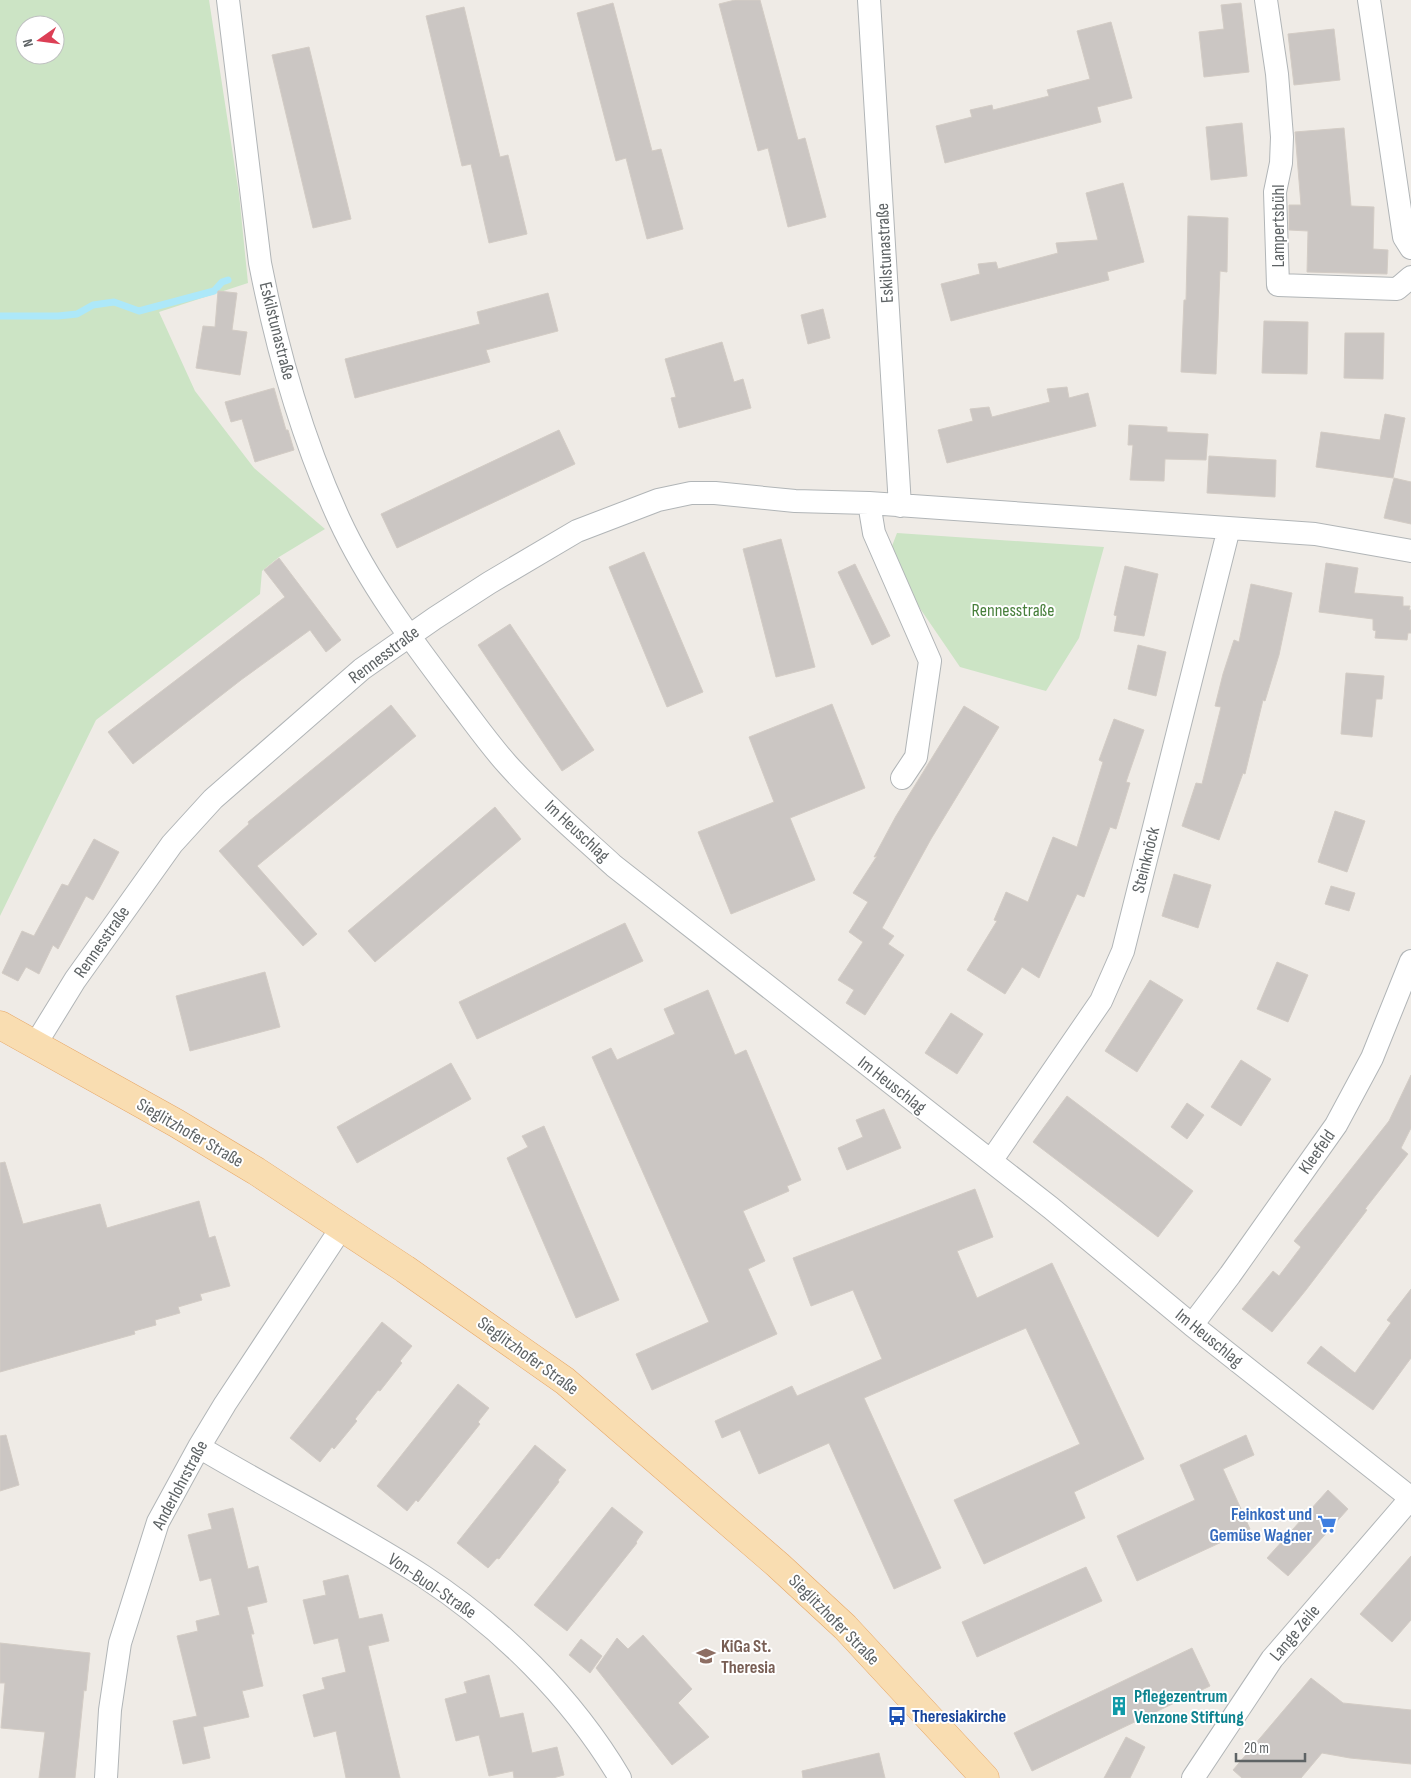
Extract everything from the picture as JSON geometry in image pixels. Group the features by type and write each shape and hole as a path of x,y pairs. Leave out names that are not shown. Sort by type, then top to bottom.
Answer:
{"main road":[{"name":"Sieglitzhofer Straße","path":"0,1025 176,1123 256,1171 342,1227 565,1381 778,1565 845,1627 985,1778"}],"street":[{"name":"Eskilstunastraße","path":"228,0 260,263 298,416 339,519 371,577 408,637"},
{"name":"Eskilstunastraße","path":"870,0 900,506"},
{"name":"Lampertsbühl","path":"1266,0 1282,137 1281,163 1275,192 1278,285 1397,289 1411,277"},
{"path":"1369,0 1404,237 1411,248"},
{"name":"Rennesstraße","path":"35,1045 75,980 172,844 213,798 362,670 408,637 489,583 569,536 614,516 658,500 691,493 714,493 795,500 869,503 1315,534 1411,550"},
{"path":"869,503 874,533 930,661 916,756 902,778"},
{"name":"Steinknöck","path":"991,1161 1100,1001 1123,951 1229,528"},
{"name":"Im Heuschlag","path":"408,637 506,763 600,853 782,999 1051,1208 1192,1325 1411,1498"},
{"name":"Kleefeld","path":"1192,1325 1230,1275 1336,1125 1372,1058 1411,961"},
{"name":"Anderlohrstraße","path":"106,1778 110,1710 120,1642 158,1522 225,1404 342,1227"},
{"name":"Von-Buol-Straße","path":"199,1447 397,1560 472,1612 535,1670 570,1706 592,1735 620,1778"},
{"name":"Lange Zeile","path":"1193,1778 1272,1658 1411,1498"}],"green space":[{"path":"0,0 209,0 239,194 248,283 159,312 195,391 254,468 325,529 279,557 262,571 260,594 96,720 0,916"},
{"name":"Rennesstraße","path":"897,533 1104,547 1079,638 1046,691 960,667 919,607 892,546"}],"building":[{"path":"735,0 760,0 798,140 805,138 826,217 788,227 768,148 758,151 719,4"},
{"path":"613,3 652,151 661,149 683,229 647,239 626,158 616,161 577,13"},
{"path":"1241,3 1249,72 1204,77 1199,32 1224,29 1221,5"},
{"path":"464,7 500,157 508,155 527,234 489,243 471,164 462,166 426,16"},
{"path":"1111,22 1132,98 1097,107 1101,122 945,163 936,126 972,117 970,110 992,105 993,110 1049,96 1047,90 1090,79 1077,31"},
{"path":"1334,29 1340,80 1294,85 1288,34"},
{"path":"309,47 351,219 313,228 272,55"},
{"path":"1242,123 1247,176 1211,180 1206,127"},
{"path":"1344,128 1351,206 1374,207 1373,249 1388,250 1387,274 1307,272 1308,231 1289,230 1289,205 1301,205 1295,132"},
{"path":"1123,183 1144,262 1107,272 1109,280 951,321 941,284 980,274 978,264 996,262 998,269 1058,253 1056,243 1098,240 1086,193"},
{"path":"1188,216 1228,218 1227,272 1220,271 1216,374 1181,372 1184,300 1186,300"},
{"path":"218,291 237,293 232,330 247,332 240,375 196,368 203,326 215,327"},
{"path":"548,293 558,331 486,350 490,362 355,398 345,359 480,324 477,312"},
{"path":"823,309 830,338 808,344 801,315"},
{"path":"1264,321 1308,322 1307,374 1262,373"},
{"path":"1345,333 1384,333 1383,379 1344,378"},
{"path":"722,342 734,382 743,379 751,408 679,428 671,398 676,397 665,359"},
{"path":"1067,387 1069,398 1088,393 1096,426 947,463 938,430 973,421 970,409 989,407 992,417 1050,402 1047,389"},
{"path":"274,388 294,450 255,462 242,419 231,422 225,402"},
{"path":"1385,414 1405,418 1393,478 1316,467 1321,432 1380,440"},
{"path":"1129,425 1167,427 1167,432 1208,434 1206,460 1165,459 1164,481 1130,480 1133,445 1128,445"},
{"path":"559,430 575,464 397,548 381,514"},
{"path":"1209,456 1276,460 1275,497 1207,493"},
{"path":"1394,478 1411,482 1411,524 1384,518"},
{"path":"781,539 815,667 776,677 743,549"},
{"path":"644,552 703,692 667,707 609,567"},
{"path":"279,558 341,640 326,652 310,630 241,680 133,764 108,732 285,597 264,570"},
{"path":"1326,563 1358,568 1354,593 1403,597 1403,606 1410,606 1409,610 1411,610 1411,633 1408,633 1407,640 1375,638 1376,631 1373,630 1373,619 1319,612"},
{"path":"855,564 890,636 872,645 838,572"},
{"path":"1125,566 1158,574 1144,636 1114,631 1117,616 1114,615"},
{"path":"1251,584 1292,593 1279,655 1265,701 1263,700 1245,774 1243,773 1219,840 1182,826 1196,783 1202,784 1221,707 1215,706 1234,640 1239,642"},
{"path":"510,624 594,750 562,771 478,645"},
{"path":"1138,645 1166,652 1156,696 1128,689"},
{"path":"1346,673 1384,676 1382,699 1376,699 1372,737 1341,734"},
{"path":"832,704 865,788 790,818 815,880 731,914 698,832 774,802 749,737"},
{"path":"391,705 416,736 257,866 317,934 303,946 219,851 249,824 248,822"},
{"path":"964,706 999,727 931,839 882,928 894,936 888,944 904,955 865,1015 846,1003 854,990 838,980 863,942 849,932 868,902 853,893 877,856 874,857 896,816"},
{"path":"1114,719 1144,730 1126,782 1130,783 1116,829 1110,827 1084,897 1077,894 1039,978 1022,967 1005,994 967,970 997,921 994,920 1006,892 1028,902 1053,837 1077,847 1103,762 1099,760"},
{"path":"495,807 521,839 375,962 348,931"},
{"path":"1335,811 1365,821 1347,872 1318,862"},
{"path":"94,839 119,852 93,900 86,896 58,949 53,945 39,974 26,967 18,981 2,973 22,931 34,936 62,884 68,886"},
{"path":"1174,874 1211,885 1198,928 1162,916"},
{"path":"1331,886 1355,893 1349,911 1325,904"},
{"path":"625,923 643,961 477,1039 459,1002"},
{"path":"1277,962 1308,975 1288,1022 1257,1009"},
{"path":"265,972 280,1027 190,1051 176,996"},
{"path":"1150,980 1183,1000 1137,1072 1105,1051"},
{"path":"708,990 735,1055 746,1050 801,1180 787,1186 789,1191 743,1211 765,1261 748,1269 777,1334 652,1390 636,1354 709,1322 592,1057 611,1048 617,1060 675,1034 664,1009"},
{"path":"951,1013 983,1034 957,1074 925,1053"},
{"path":"1241,1060 1271,1079 1241,1126 1211,1107"},
{"path":"451,1063 471,1099 357,1163 337,1127"},
{"path":"1411,1075 1411,1128 1401,1148 1408,1154 1306,1290 1272,1332 1242,1309 1273,1271 1279,1276 1301,1247 1294,1241 1389,1121"},
{"path":"1067,1096 1193,1191 1158,1237 1033,1142"},
{"path":"1187,1103 1204,1115 1187,1139 1171,1127"},
{"path":"884,1109 901,1148 847,1170 838,1148 863,1137 856,1120"},
{"path":"544,1126 619,1300 576,1318 507,1158 528,1147 522,1136"},
{"path":"5,1162 23,1224 100,1204 107,1228 199,1201 209,1238 215,1236 230,1286 200,1294 202,1300 178,1307 180,1313 155,1320 156,1325 134,1331 135,1334 0,1372 0,1163"},
{"path":"975,1189 993,1237 957,1251 977,1298 1052,1263 1144,1459 1074,1492 1085,1518 984,1564 954,1500 1080,1444 1026,1328 864,1398 941,1568 894,1589 829,1443 759,1474 740,1430 722,1438 715,1421 792,1386 797,1396 882,1359 853,1290 811,1306 793,1258"},
{"path":"1411,1289 1411,1358 1373,1410 1307,1363 1321,1346 1355,1373 1391,1323 1387,1320"},
{"path":"382,1322 412,1346 400,1361 402,1363 355,1419 357,1421 334,1449 332,1447 320,1462 290,1438"},
{"path":"458,1384 489,1408 478,1422 480,1424 418,1502 416,1500 407,1511 377,1486"},
{"path":"6,1435 19,1485 0,1491 0,1436"},
{"path":"1246,1435 1254,1455 1223,1469 1250,1529 1137,1581 1117,1536 1195,1500 1180,1465"},
{"path":"535,1445 566,1470 558,1480 559,1482 499,1559 497,1558 488,1568 457,1543"},
{"path":"1328,1490 1348,1509 1288,1576 1267,1558"},
{"path":"612,1507 643,1532 637,1543 567,1631 534,1605"},
{"path":"233,1508 248,1569 258,1566 267,1602 247,1607 254,1634 251,1634 263,1686 242,1691 249,1717 203,1727 210,1758 183,1764 173,1721 197,1716 177,1636 198,1631 196,1621 220,1615 211,1578 200,1581 188,1535 212,1529 208,1514"},
{"path":"1411,1556 1411,1620 1392,1642 1360,1614"},
{"path":"1086,1567 1102,1601 977,1657 962,1622"},
{"path":"348,1575 359,1619 382,1614 389,1641 368,1646 400,1778 346,1778 336,1731 314,1737 303,1695 325,1689 322,1678 346,1672 338,1638 314,1644 303,1600 326,1595 323,1581"},
{"path":"643,1635 692,1689 678,1703 709,1737 672,1765 596,1668 617,1638 628,1649"},
{"path":"581,1639 602,1656 590,1673 569,1655"},
{"path":"0,1643 90,1653 86,1691 84,1690 75,1778 39,1778 45,1732 1,1728 5,1683 0,1683"},
{"name":"Pflegezentrum Venzone Stiftung","path":"1192,1648 1210,1686 1032,1771 1014,1733"},
{"path":"489,1675 500,1718 523,1713 532,1753 557,1747 564,1775 553,1778 514,1778 513,1771 489,1776 479,1735 456,1741 445,1699 467,1693 464,1682"},
{"path":"1311,1678 1343,1703 1411,1710 1411,1764 1350,1758 1322,1753 1301,1778 1242,1778 1233,1770"},
{"path":"1126,1737 1145,1747 1130,1778 1104,1778"},
{"path":"879,1753 885,1778 803,1778 802,1771"}],"waterway":[{"path":"0,316 58,316 77,314 93,305 114,302 139,311 214,291 222,282 228,280"}],"place":[{"name":"Feinkost und Gemüse Wagner","path":"1327,1524"},
{"name":"KiGa St. Theresia","path":"706,1656"},
{"name":"Pflegezentrum Venzone Stiftung","path":"1119,1706"},
{"name":"Theresiakirche","path":"897,1716"}]}
